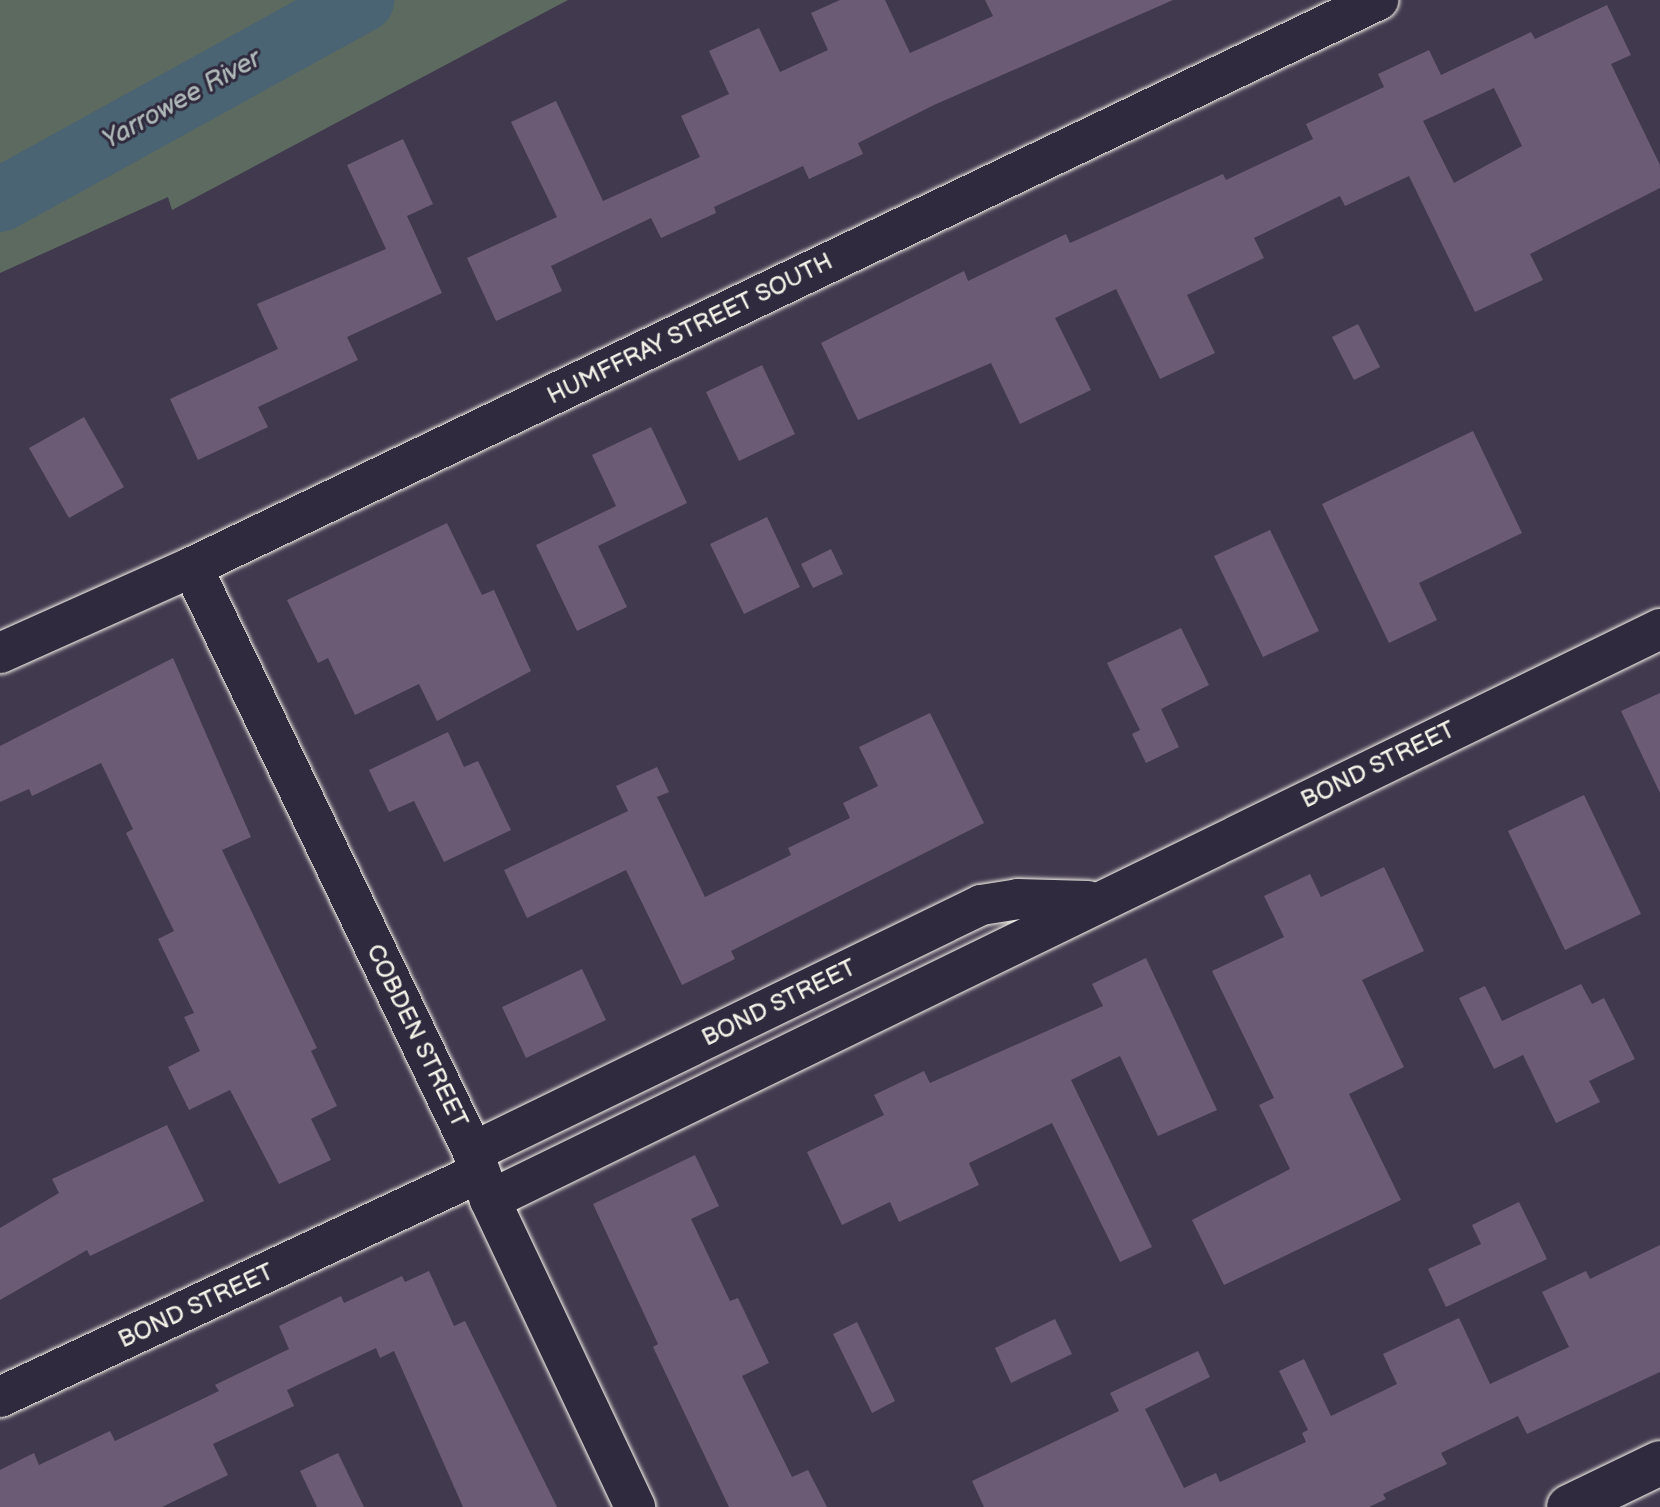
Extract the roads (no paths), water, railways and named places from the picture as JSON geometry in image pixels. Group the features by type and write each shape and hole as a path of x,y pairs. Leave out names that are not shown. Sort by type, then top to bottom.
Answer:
{"main road":[{"path":"1569,1507 1660,1463"}],"street":[{"name":"HUMFFRAY STREET SOUTH","path":"0,653 192,567 1378,0"},
{"name":"COBDEN STREET","path":"192,567 635,1507"},
{"name":"BOND STREET","path":"0,1397 481,1175 981,905 1018,899 1096,900 1660,629"}],"waterway":[{"name":"Yarrowee River","path":"0,200 363,0"}]}
